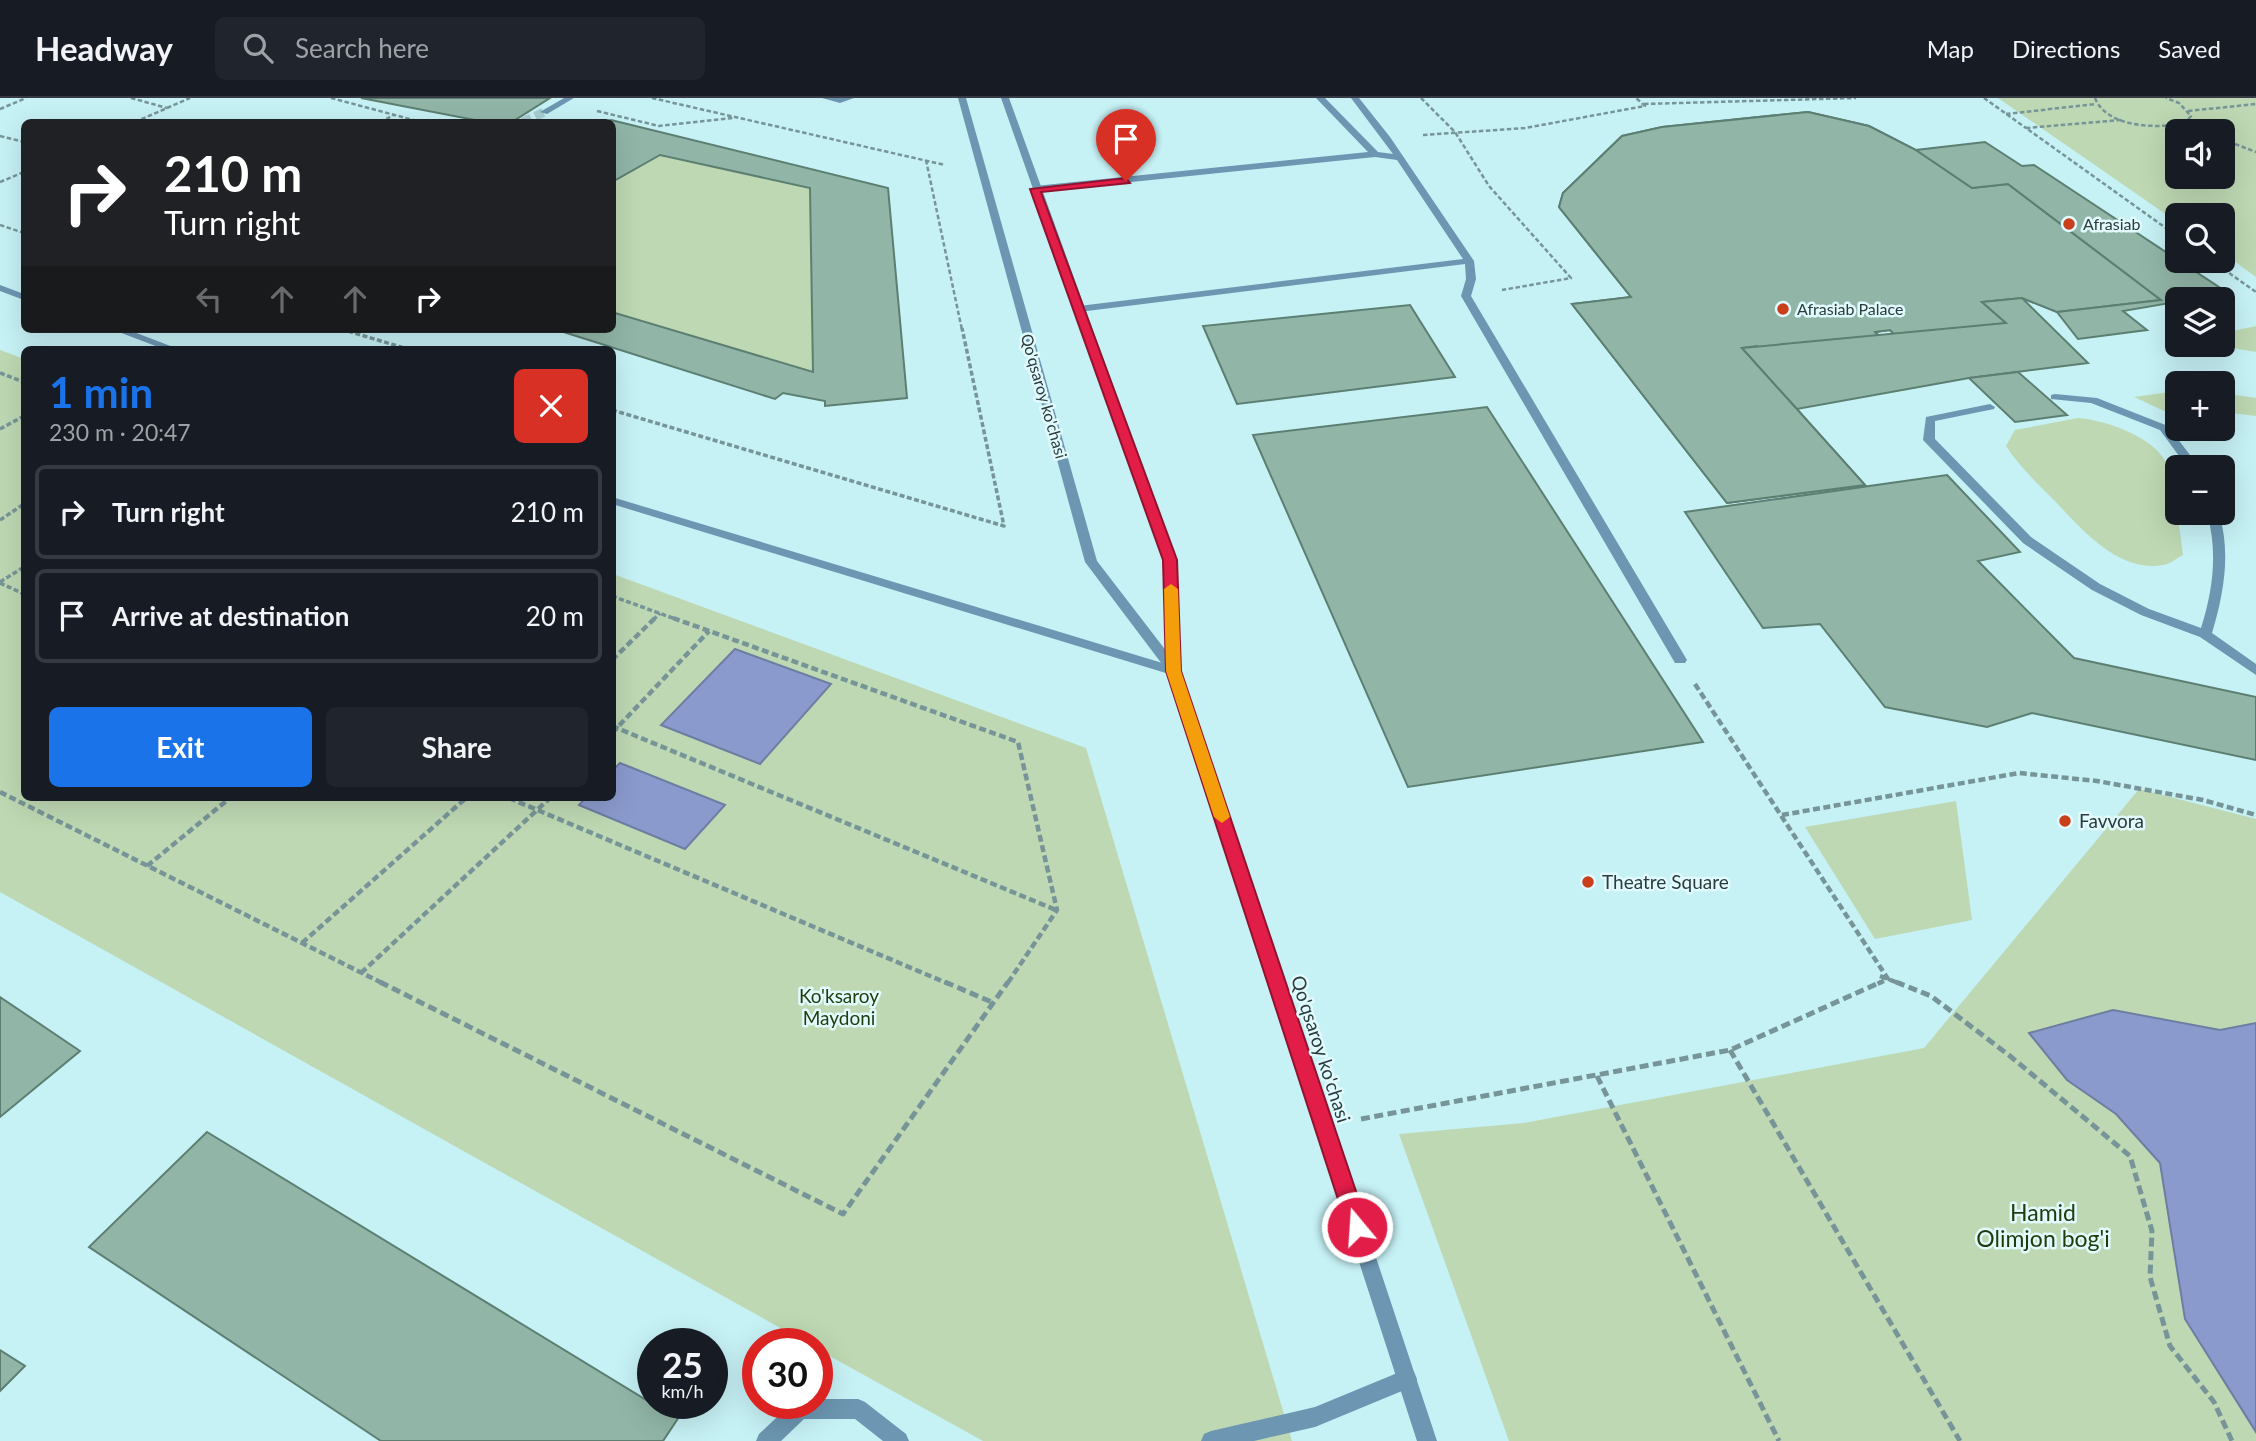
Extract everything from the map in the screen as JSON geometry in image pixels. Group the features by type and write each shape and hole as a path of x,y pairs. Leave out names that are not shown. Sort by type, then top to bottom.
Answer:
{"street":[{"path":"826,98 840,101 850,98"},
{"name":"Qo'qsaroy ko'chasi","path":"962,98 1091,562 1174,671"},
{"name":"Qo'qsaroy ko'chasi","path":"1004,98 1170,560 1174,671 1427,1441"},
{"path":"1320,98 1375,154"},
{"path":"1356,98 1387,139 1469,261 1471,279 1466,296 1680,660"},
{"path":"544,112 566,100"},
{"path":"1035,189 1375,154 1399,158"},
{"path":"1079,309 1469,261"},
{"path":"0,288 21,296"},
{"path":"127,333 165,346"},
{"path":"2055,397 2093,400 2164,428 2184,455"},
{"path":"1990,407 1930,419 1929,440 2026,540 2096,587 2144,612 2205,634 2256,670"},
{"path":"616,501 1174,671"},
{"path":"2205,634 2218,594 2217,525"},
{"path":"1211,1441 1315,1417 1407,1379"},
{"path":"766,1441 800,1409 858,1409 899,1441"}],"path":[{"path":"0,109 26,98"},
{"path":"131,98 167,108"},
{"path":"142,119 190,98"},
{"path":"331,98 409,119"},
{"path":"652,98 981,173"},
{"path":"1421,98 1455,132 1489,186 1571,278 1466,296"},
{"path":"1636,98 1643,104 1856,98"},
{"path":"1984,98 2165,227"},
{"path":"2095,98 2096,104"},
{"path":"2169,99 2179,98"},
{"path":"2169,99 2188,111 2191,116 2188,119"},
{"path":"566,100 659,126 737,117"},
{"path":"1387,139 1525,128 1645,106 1643,104"},
{"path":"2006,114 2096,104 2121,120"},
{"path":"2188,111 2256,104"},
{"path":"386,119 394,115"},
{"path":"2026,128 2121,120 2165,127"},
{"path":"0,136 21,141"},
{"path":"2235,144 2256,152"},
{"path":"616,411 1004,526 926,160"},
{"path":"0,183 21,173"},
{"path":"0,225 21,232"},
{"path":"2229,273 2256,292"},
{"path":"354,333 398,346"},
{"path":"0,373 21,381"},
{"path":"0,429 21,418"},
{"path":"0,520 21,507"},
{"path":"0,583 21,569"},
{"path":"0,583 21,593"},
{"path":"0,792 843,1213 994,1003 1057,910 1018,742 616,597"},
{"path":"616,656 660,613"},
{"path":"616,726 709,631"},
{"path":"1680,660 1888,979"},
{"path":"616,727 1057,910"},
{"path":"1781,815 2019,773 2097,781 2203,800 2256,815"},
{"path":"147,866 226,801"},
{"path":"302,943 463,801"},
{"path":"516,801 994,1003"},
{"path":"361,973 547,801"},
{"path":"1880,976 1931,996 2010,1056 2130,1156 2152,1231 2150,1277 2170,1346 2214,1402 2232,1441"},
{"path":"1325,1125 1730,1051 1888,979"},
{"path":"1730,1051 1960,1441"},
{"path":"1597,1075 1779,1441"}],"green space":[{"path":"1998,98 2256,98 2256,277 2235,262 2235,203 2165,203 2165,214"},
{"path":"660,155 810,188 813,372 616,313 616,180"},
{"path":"2256,326 2256,352 2235,348 2235,330"},
{"name":"Ko'ksaroy Maydoni","path":"0,350 21,358 21,801 616,801 616,575 1086,748 1292,1441 983,1441 833,1358 833,1328 780,1328 0,892"},
{"path":"2165,393 2165,411 2134,397"},
{"path":"2235,395 2256,398 2256,416 2235,413"},
{"path":"2078,418 2125,430 2148,443 2165,461 2165,525 2178,525 2183,555 2166,564 2146,566 2115,555 2101,545 2075,522 2016,460 2006,446 2015,430"},
{"name":"Hamid Olimjon bog'i","path":"2139,789 2256,819 2256,1441 1509,1441 1399,1134 1524,1123 1924,1048"},
{"path":"1956,801 1972,920 1875,939 1805,827"}],"water":[{"path":"735,649 831,684 760,764 661,725"},
{"path":"620,763 725,805 685,849 579,805 582,801 616,801 616,767"},
{"path":"2113,1010 2220,1030 2256,1023 2256,1432 2185,1319 2160,1163 2116,1114 2067,1080 2029,1033"}],"building":[{"path":"361,98 550,98 517,119 470,119"},
{"name":"Afrasiab Palace","path":"1808,112 1869,126 1916,150 1972,188 2008,184 2161,300 2057,312 2022,298 1982,302 2006,323 1896,336 1890,330 1875,332 1899,356 1779,371 1757,346 1742,348 1865,485 1727,503 1572,304 1631,297 1559,207 1563,193 1622,136 1662,127","holes":["1812,133 1839,143 1976,258 1837,273 1855,290 1709,307 1625,207 1677,152 1689,148 1693,151 1818,138"]},
{"name":"Afrasiab Palace","path":"1808,112 1869,126 1916,150 1972,188 2008,184 2161,300 2057,312 2022,298 1982,302 2006,323 1896,336 1890,330 1875,332 1899,356 1779,371 1757,346 1742,348 1865,485 1727,503 1572,304 1631,297 1559,207 1563,193 1622,136 1662,127"},
{"path":"616,121 888,188 907,398 825,406 825,401 783,393 775,399 616,349 616,346 608,346 567,333 616,333 616,313 813,372 810,188 660,155 616,180"},
{"path":"1985,142 2022,166 2034,165 2165,251 2165,273 2198,273 2219,287 2165,287 2165,304 2123,311 2147,330 2078,339 2057,312 2161,300 2008,184 1972,188 1916,150"},
{"path":"2022,298 2088,363 1969,378 1797,409 1742,348 2006,323 1982,302"},
{"path":"1410,305 1455,377 1237,404 1203,326"},
{"path":"2018,372 2067,415 2015,422 1969,378"},
{"path":"1487,407 1703,742 1408,787 1253,435"},
{"path":"1947,475 2020,552 1978,561 2074,658 2256,697 2256,760 2032,713 1987,727 1885,707 1820,624 1763,628 1685,512"},
{"path":"0,997 80,1051 0,1117"},
{"path":"207,1132 637,1394 637,1419 678,1419 663,1441 381,1441 89,1247"},
{"path":"0,1350 25,1366 0,1391"}],"tunnel":[{"path":"529,119 544,112"}],"slow traffic":[{"path":"1171,589 1174,671 1222,817"}],"place":[{"name":"Afrasiab","path":"2069,224"},
{"name":"Afrasiab Palace","path":"1783,309"},
{"name":"Favvora","path":"2065,821"},
{"name":"Theatre Square","path":"1588,882"}],"route":[{"path":"1126,181 1035,189 1170,560 1174,671 1357,1227"}]}
